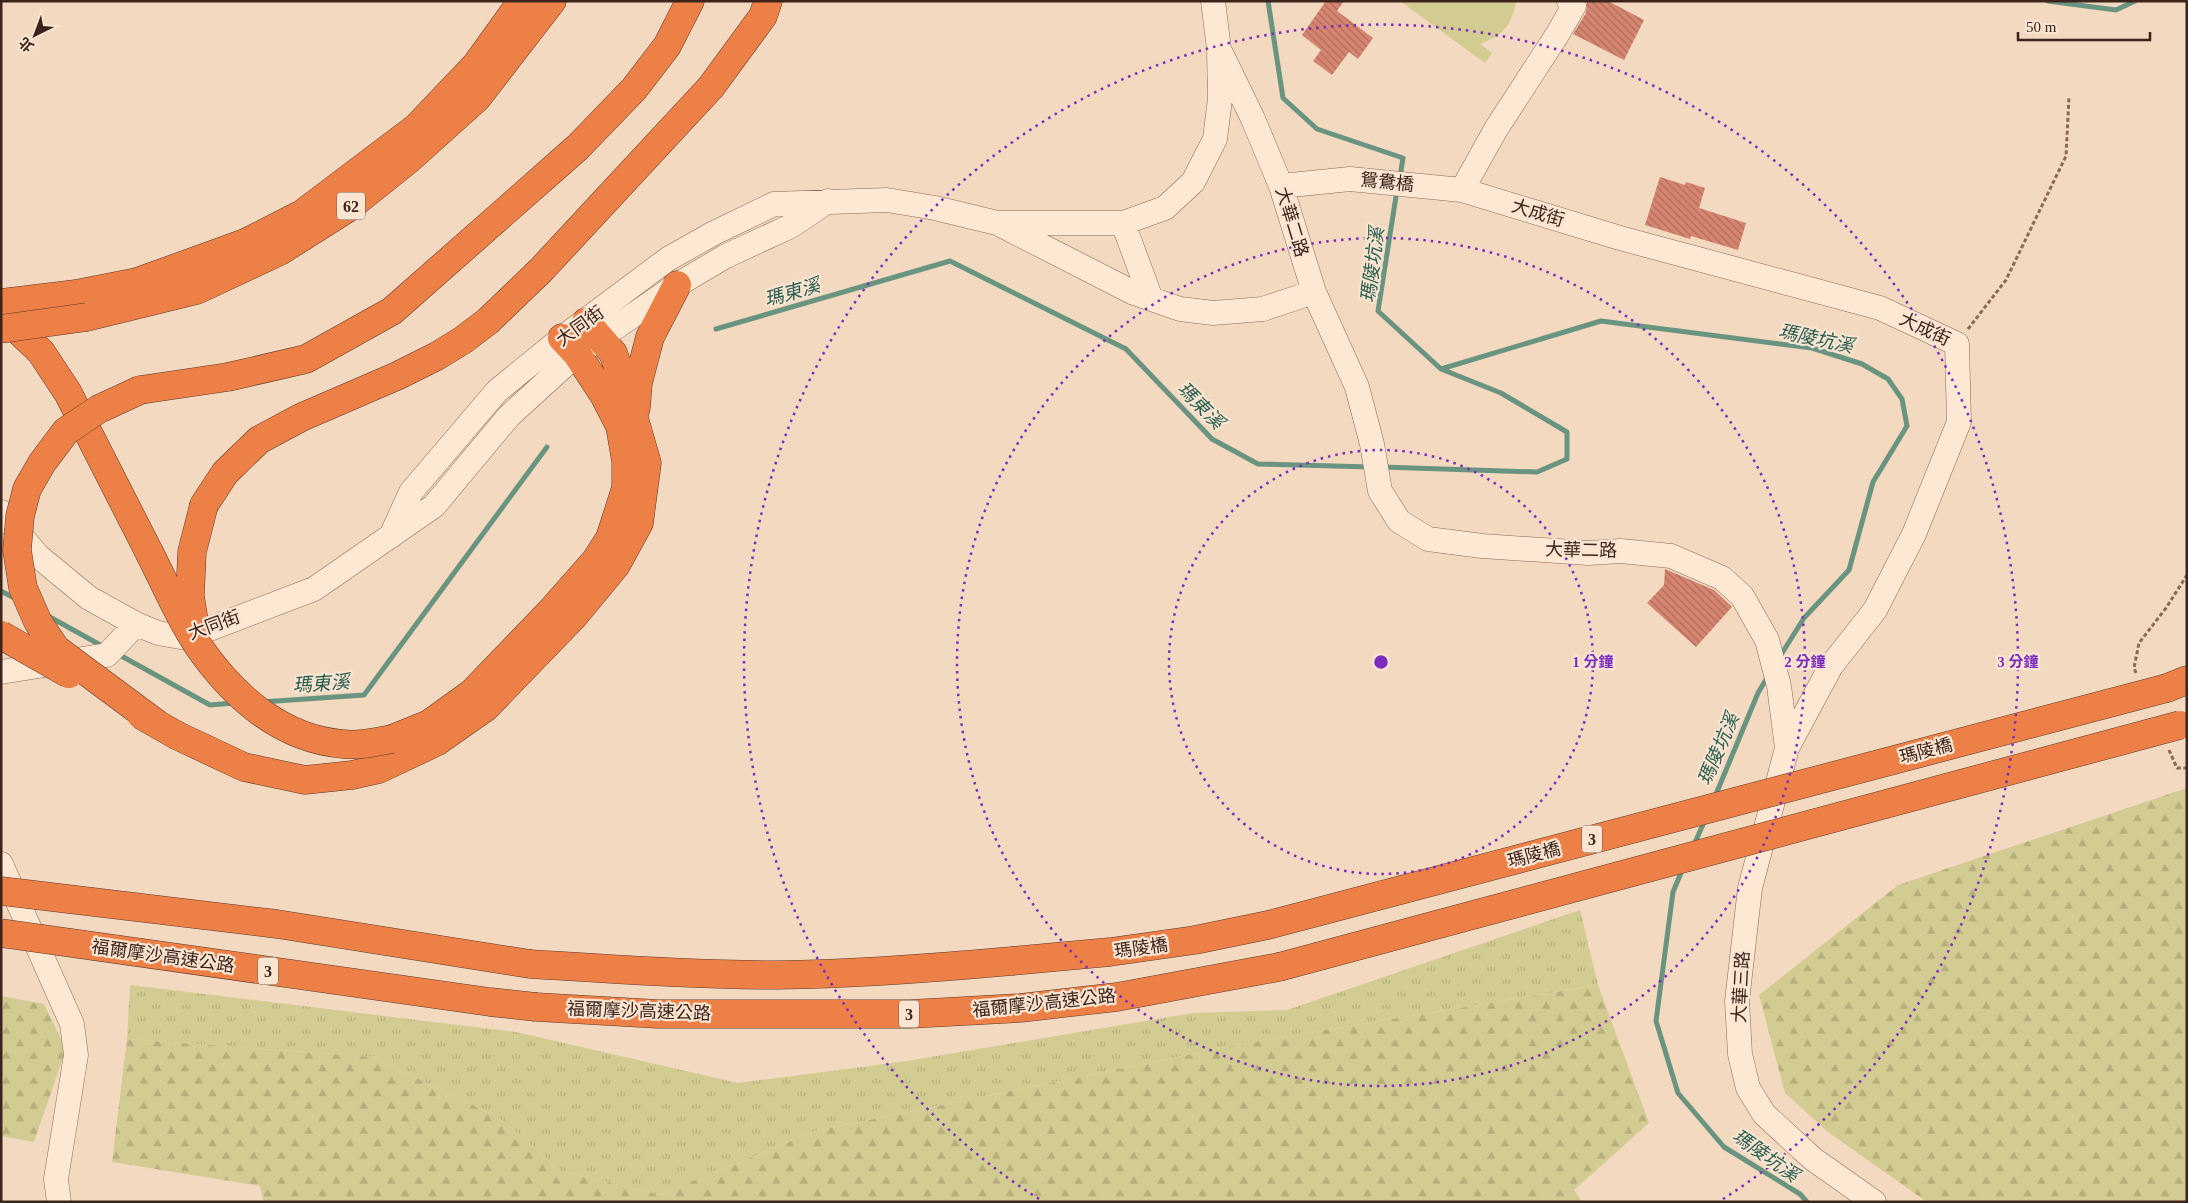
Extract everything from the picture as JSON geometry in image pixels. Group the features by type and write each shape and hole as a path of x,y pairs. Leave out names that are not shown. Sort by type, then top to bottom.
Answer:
{"highway":[{"name":"62","path":"1,303 76,294 137,282 245,243 302,214 417,127 476,66 522,1"},
{"name":"62","path":"1,329 87,316 197,290 280,251 348,208 408,160 477,98 552,1"},
{"path":"167,730 56,649 38,622 23,588 18,550 20,516 27,488 42,463 66,431 99,409 140,390 228,377 306,359 392,311 592,133 634,89 667,46 690,1"},
{"path":"198,647 190,596 192,552 204,505 225,473 259,440 302,417 397,376 437,356 464,340 488,321 541,270 711,87 763,16 768,1"},
{"path":"635,420 638,383 650,337 677,285"},
{"path":"1,314 41,352 68,393 198,647 239,695 269,719 295,733 344,744 361,744 392,739 429,724 472,693 551,611 596,560 610,538 626,488 626,461 620,426 604,395 569,346"},
{"path":"1,635 167,730 244,767 305,780 352,775 379,769 436,742 486,707 574,617 616,564 639,522 647,463 635,420 612,353 593,329"},
{"name":"瑪陵橋","path":"1,890 277,924 530,964 675,973 777,975 907,970 1012,961 1148,947 1268,925 2177,684"},
{"name":"福爾摩沙高速公路","path":"1,933 536,1007 658,1014 910,1014 1020,1008 1117,997 1279,967 2184,724"}],"street":[{"name":"大華二路","path":"1213,1 1220,49 1253,119 1281,186 1314,292 1357,387 1372,444 1380,491 1399,521 1428,539 1482,546 1588,553 1621,551 1671,556 1722,578 1742,596 1767,640 1779,686 1787,748"},
{"path":"1462,190 1496,129 1557,36 1574,6 1569,1"},
{"path":"997,223 1123,223 1165,208 1192,182 1215,139 1220,99 1220,49"},
{"name":"鴛鴦橋","path":"1281,186 1350,178 1424,186"},
{"name":"大成街","path":"1424,186 1462,190 1620,238 1880,308 1957,344 1959,422 1914,534 1874,610 1831,666 1787,748"},
{"name":"大同街","path":"593,329 668,259 714,233 774,204 830,200 886,200 935,208 997,223"},
{"name":"大同街","path":"1,512 38,556 89,598 136,624 158,633 186,638 314,589 391,536 411,492 497,391 593,329 677,285 726,256 791,226 830,200"},
{"path":"997,223 1134,293 1180,309 1213,313 1263,309 1314,292"},
{"path":"1123,223 1151,299"},
{"path":"1,672 113,649 136,624"},
{"name":"大華三路","path":"1787,748 1750,888 1737,1001 1740,1054 1748,1088 1764,1114 1814,1159 1874,1202"},
{"path":"1,864 72,1024 76,1054 56,1179 58,1202"}],"path":[{"path":"1957,344 2006,280 2066,156 2069,98"}],"green space":[{"path":"1400,1 1516,1 1512,17 1501,33 1480,44 1492,53 1485,63"},
{"path":"2187,788 2187,1202 1927,1202 1828,1132 1785,1093 1759,995 1898,885"},
{"path":"1580,910 1598,985 1236,1045 815,1131 660,1195 561,1171 498,1117 372,1057 127,1039 130,985 516,1032 738,1083 907,1061 1193,1013 1287,1010"},
{"path":"1598,985 1649,1123 1574,1190 1582,1202 264,1202 260,1186 112,1162 127,1039 372,1057 498,1117 561,1171 660,1195 815,1131 1236,1045"},
{"path":"1,996 44,1004 66,1049 34,1142 1,1136"}],"building":[{"path":"1326,1 1344,1 1337,11 1373,38 1358,59 1349,52 1332,75 1313,61 1321,50 1302,35"},
{"path":"1587,1 1608,1 1644,20 1624,60 1573,34 1586,13"},
{"path":"1660,177 1685,185 1686,182 1705,188 1699,208 1746,223 1738,250 1691,236 1690,239 1645,225"},
{"path":"1665,569 1714,590 1732,607 1696,647 1647,603 1664,585"}],"waterway":[{"name":"瑪陵坑溪","path":"1268,1 1283,98 1317,129 1403,158 1400,177"},
{"path":"2048,1 2116,10 2135,1"},
{"name":"瑪陵坑溪","path":"1397,190 1378,311 1441,369 1601,321 1812,348 1862,364 1888,379 1902,399 1907,426 1873,482 1849,570 1804,618 1779,658"},
{"name":"瑪東溪","path":"716,329 950,261 1126,349 1212,439 1258,464 1371,467"},
{"name":"瑪東溪","path":"1382,467 1537,472 1567,459 1567,432 1501,393 1441,369"},
{"name":"瑪東溪","path":"262,702 364,695 547,447"},
{"name":"瑪東溪","path":"1,591 16,599"},
{"name":"瑪東溪","path":"48,616 104,647"},
{"name":"瑪東溪","path":"116,653 210,705 234,703"},
{"name":"瑪陵坑溪","path":"1714,799 1758,693 1768,676"},
{"name":"瑪陵坑溪","path":"1693,847 1705,820"},
{"name":"瑪陵坑溪","path":"1683,868 1673,892 1656,1021 1678,1093 1724,1147 1800,1194 1807,1202"}]}
